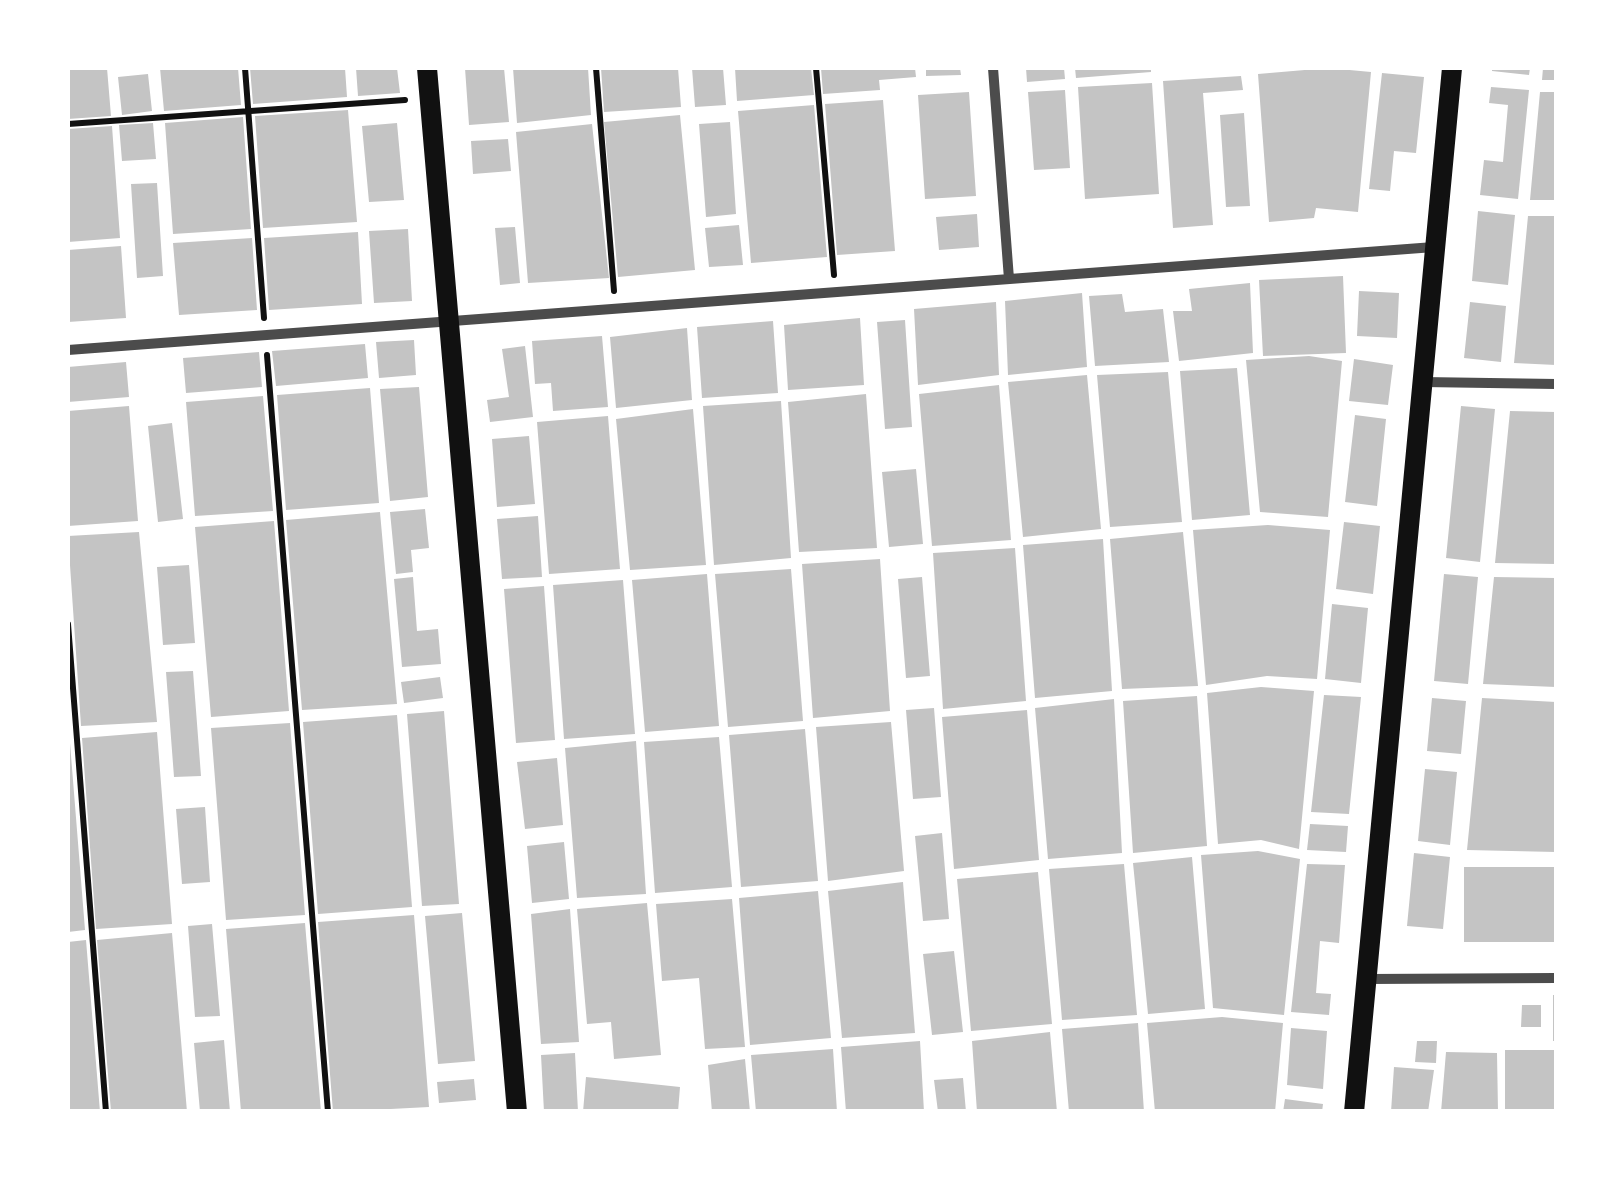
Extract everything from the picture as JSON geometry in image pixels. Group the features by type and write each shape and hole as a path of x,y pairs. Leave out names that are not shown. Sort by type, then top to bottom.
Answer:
{"main road":[{"path":"427,68 452,321 517,1112"},
{"path":"1354,1112 1452,68"}],"street":[{"path":"993,68 1009,279"},
{"path":"68,350 1434,247"},
{"path":"1422,382 1556,384"},
{"path":"1367,978 1556,978"}],"path":[{"path":"244,68 328,1112"},
{"path":"596,68 616,308"},
{"path":"816,68 835,291"},
{"path":"68,124 429,99"},
{"path":"68,624 106,1112"}],"building":[{"path":"68,68 107,68 111,116 68,119"},
{"path":"160,68 238,68 241,105 164,111"},
{"path":"250,68 345,68 347,97 253,104"},
{"path":"356,68 397,68 400,93 358,96"},
{"path":"465,68 504,68 509,122 469,125"},
{"path":"513,68 588,68 591,115 517,123"},
{"path":"601,68 678,68 681,107 604,112"},
{"path":"692,68 723,68 726,105 695,107"},
{"path":"735,68 811,68 814,95 737,101"},
{"path":"821,68 915,68 916,77 879,80 880,90 823,94"},
{"path":"926,68 960,68 961,75 926,76"},
{"path":"1026,68 1064,68 1065,79 1027,82"},
{"path":"1075,68 1151,68 1151,72 1076,78"},
{"path":"1328,68 1371,72 1358,212 1316,208 1314,218 1269,222 1258,74"},
{"path":"1492,68 1530,68 1529,75"},
{"path":"1543,68 1556,68 1556,80 1542,80"},
{"path":"1382,73 1424,77 1416,153 1394,151 1390,191 1369,189"},
{"path":"148,74 152,111 122,115 118,77"},
{"path":"1241,76 1243,90 1203,93 1213,225 1173,228 1163,81"},
{"path":"1152,83 1159,194 1085,199 1078,87"},
{"path":"1491,87 1529,90 1518,199 1480,195 1484,160 1503,162 1508,105 1489,103"},
{"path":"1065,90 1070,168 1034,170 1028,92"},
{"path":"969,92 976,196 925,199 918,95"},
{"path":"1540,92 1556,92 1556,200 1530,200"},
{"path":"883,100 895,251 837,255 825,104"},
{"path":"814,105 827,257 751,263 738,111"},
{"path":"348,110 357,222 263,228 255,116"},
{"path":"1244,113 1250,206 1226,207 1220,115"},
{"path":"680,115 695,270 618,277 604,122"},
{"path":"243,117 251,229 173,234 165,123"},
{"path":"730,122 736,214 706,217 699,124"},
{"path":"153,123 156,159 122,161 119,125"},
{"path":"397,123 404,200 369,202 362,126"},
{"path":"592,124 609,278 528,283 516,132"},
{"path":"112,126 120,238 68,242 68,129"},
{"path":"508,139 511,171 473,174 471,141"},
{"path":"157,183 163,276 137,278 131,184"},
{"path":"1478,211 1515,215 1508,285 1472,281"},
{"path":"977,214 979,247 939,250 936,217"},
{"path":"1528,216 1556,216 1556,365 1514,363"},
{"path":"739,225 743,265 709,267 705,228"},
{"path":"515,227 520,283 500,285 495,228"},
{"path":"408,229 412,301 374,303 369,231"},
{"path":"358,232 362,304 269,310 264,238"},
{"path":"252,238 257,310 179,315 173,243"},
{"path":"121,246 126,318 68,322 68,250"},
{"path":"1343,276 1346,353 1263,356 1259,280"},
{"path":"1250,283 1253,353 1179,361 1173,311 1192,311 1189,289"},
{"path":"1359,291 1399,293 1397,338 1357,336"},
{"path":"1082,293 1087,367 1008,375 1005,301"},
{"path":"1122,294 1125,312 1163,309 1169,362 1095,366 1089,296"},
{"path":"996,302 999,375 918,385 914,309"},
{"path":"1470,302 1506,306 1501,362 1464,358"},
{"path":"860,318 864,385 788,390 784,325"},
{"path":"905,320 912,427 885,429 877,322"},
{"path":"773,321 778,393 702,398 697,327"},
{"path":"687,328 692,400 616,408 610,337"},
{"path":"602,336 608,407 553,411 551,383 535,384 532,341"},
{"path":"414,340 416,375 379,378 376,342"},
{"path":"365,344 368,378 276,386 272,351"},
{"path":"525,346 533,417 490,422 487,400 509,397 502,349"},
{"path":"259,352 262,387 186,393 183,358"},
{"path":"1309,356 1342,361 1328,517 1260,512 1246,360"},
{"path":"1354,359 1393,365 1388,405 1349,401"},
{"path":"126,362 129,397 68,402 68,367"},
{"path":"1237,368 1250,515 1192,520 1180,371"},
{"path":"1168,372 1182,522 1110,527 1097,375"},
{"path":"1087,375 1101,529 1023,537 1008,382"},
{"path":"999,385 1011,540 932,546 919,394"},
{"path":"419,387 428,497 390,501 380,389"},
{"path":"370,388 379,503 286,510 277,395"},
{"path":"866,394 877,548 799,552 788,402"},
{"path":"263,396 273,511 195,516 186,402"},
{"path":"781,401 791,558 714,565 703,406"},
{"path":"129,406 138,521 68,526 68,411"},
{"path":"1461,406 1495,409 1480,562 1446,558"},
{"path":"693,409 706,565 630,570 616,419"},
{"path":"1510,411 1556,412 1556,564 1495,563"},
{"path":"1355,415 1386,419 1377,506 1345,502"},
{"path":"608,416 620,569 549,574 537,422"},
{"path":"172,423 183,519 158,522 148,426"},
{"path":"529,436 535,504 497,507 492,439"},
{"path":"916,469 923,544 889,547 882,472"},
{"path":"425,509 429,548 411,550 413,572 396,574 390,512"},
{"path":"380,512 397,704 302,710 286,520"},
{"path":"538,516 542,577 502,579 497,519"},
{"path":"274,521 289,711 211,717 195,527"},
{"path":"1344,522 1380,526 1373,594 1336,589"},
{"path":"1268,525 1330,530 1317,679 1267,676 1206,685 1193,530"},
{"path":"139,532 157,722 81,726 68,536"},
{"path":"1183,532 1198,686 1122,689 1110,539"},
{"path":"1103,539 1112,691 1035,698 1023,545"},
{"path":"1015,548 1026,701 943,709 933,553"},
{"path":"880,559 890,711 813,718 802,564"},
{"path":"189,565 195,643 163,645 157,567"},
{"path":"791,569 803,721 728,727 715,574"},
{"path":"707,574 719,726 645,732 632,580"},
{"path":"1444,574 1478,577 1468,684 1434,681"},
{"path":"413,577 417,631 438,629 441,664 402,667 394,579"},
{"path":"922,577 930,676 906,678 898,579"},
{"path":"1494,577 1556,578 1556,687 1483,684"},
{"path":"623,580 635,734 564,739 553,585"},
{"path":"544,586 555,740 516,743 504,589"},
{"path":"1332,604 1368,608 1361,683 1325,679"},
{"path":"193,671 201,776 174,777 166,672"},
{"path":"440,677 443,698 404,703 401,682"},
{"path":"1261,687 1314,691 1299,849 1261,840 1218,844 1207,693"},
{"path":"1324,695 1361,697 1349,814 1311,812"},
{"path":"1197,696 1207,846 1133,853 1123,701"},
{"path":"1432,698 1466,701 1461,754 1427,751"},
{"path":"1482,698 1556,702 1556,852 1467,850"},
{"path":"1114,699 1122,853 1048,859 1035,708"},
{"path":"934,708 941,797 913,799 906,710"},
{"path":"1027,710 1039,860 954,869 942,717"},
{"path":"444,711 459,904 422,906 407,714"},
{"path":"397,715 412,907 318,914 303,722"},
{"path":"891,722 904,871 828,881 816,727"},
{"path":"290,723 305,915 226,920 211,728"},
{"path":"805,729 818,881 741,887 729,735"},
{"path":"157,732 172,924 96,929 82,738"},
{"path":"719,737 732,887 655,893 644,742"},
{"path":"636,741 646,894 577,898 565,748"},
{"path":"68,744 85,930 68,932"},
{"path":"557,758 563,825 525,829 517,762"},
{"path":"1425,769 1457,772 1450,845 1418,841"},
{"path":"205,807 210,882 182,884 176,809"},
{"path":"1310,824 1348,826 1346,852 1307,850"},
{"path":"942,833 949,919 923,921 915,836"},
{"path":"564,842 569,899 532,903 527,846"},
{"path":"1258,851 1300,859 1284,1015 1213,1008 1201,855"},
{"path":"1414,853 1450,857 1443,929 1407,926"},
{"path":"1192,857 1205,1009 1148,1014 1133,863"},
{"path":"1124,864 1137,1015 1062,1020 1049,869"},
{"path":"1307,864 1345,865 1339,943 1320,941 1316,993 1331,994 1329,1015 1291,1012"},
{"path":"1464,867 1556,867 1556,942 1464,942"},
{"path":"1038,872 1052,1024 971,1031 957,879"},
{"path":"903,882 915,1033 842,1038 828,891"},
{"path":"818,891 831,1038 750,1045 739,898"},
{"path":"732,899 745,1047 705,1049 699,978 662,981 656,904"},
{"path":"647,903 661,1055 614,1059 611,1022 587,1024 577,909"},
{"path":"570,909 579,1042 541,1044 531,914"},
{"path":"462,913 475,1061 438,1064 425,916"},
{"path":"414,915 429,1107 333,1112 318,922"},
{"path":"305,923 321,1112 241,1112 226,929"},
{"path":"212,924 220,1016 195,1017 188,926"},
{"path":"172,933 187,1112 111,1112 97,940"},
{"path":"86,940 100,1112 68,1112 68,942"},
{"path":"954,951 963,1032 932,1035 923,954"},
{"path":"1556,995 1556,1041 1553,1041"},
{"path":"1522,1005 1541,1005 1541,1027 1521,1027"},
{"path":"1222,1017 1283,1023 1275,1112 1155,1112 1147,1023"},
{"path":"1138,1023 1144,1112 1069,1112 1062,1029"},
{"path":"1291,1028 1327,1031 1323,1089 1287,1085"},
{"path":"1050,1032 1057,1112 977,1112 972,1041"},
{"path":"224,1040 230,1112 200,1112 194,1043"},
{"path":"920,1041 924,1112 846,1112 841,1047"},
{"path":"1417,1041 1437,1041 1436,1063 1415,1062"},
{"path":"833,1049 837,1112 756,1112 751,1055"},
{"path":"1505,1050 1556,1050 1556,1112 1505,1112"},
{"path":"1446,1052 1497,1053 1498,1112 1441,1112"},
{"path":"575,1053 578,1112 544,1112 541,1055"},
{"path":"745,1059 750,1112 712,1112 708,1065"},
{"path":"1394,1067 1434,1070 1428,1112 1391,1112"},
{"path":"586,1077 680,1087 678,1112 583,1112"},
{"path":"963,1078 966,1112 938,1112 934,1080"},
{"path":"474,1079 476,1100 439,1103 437,1082"},
{"path":"1285,1099 1323,1104 1322,1112 1283,1112"}]}
